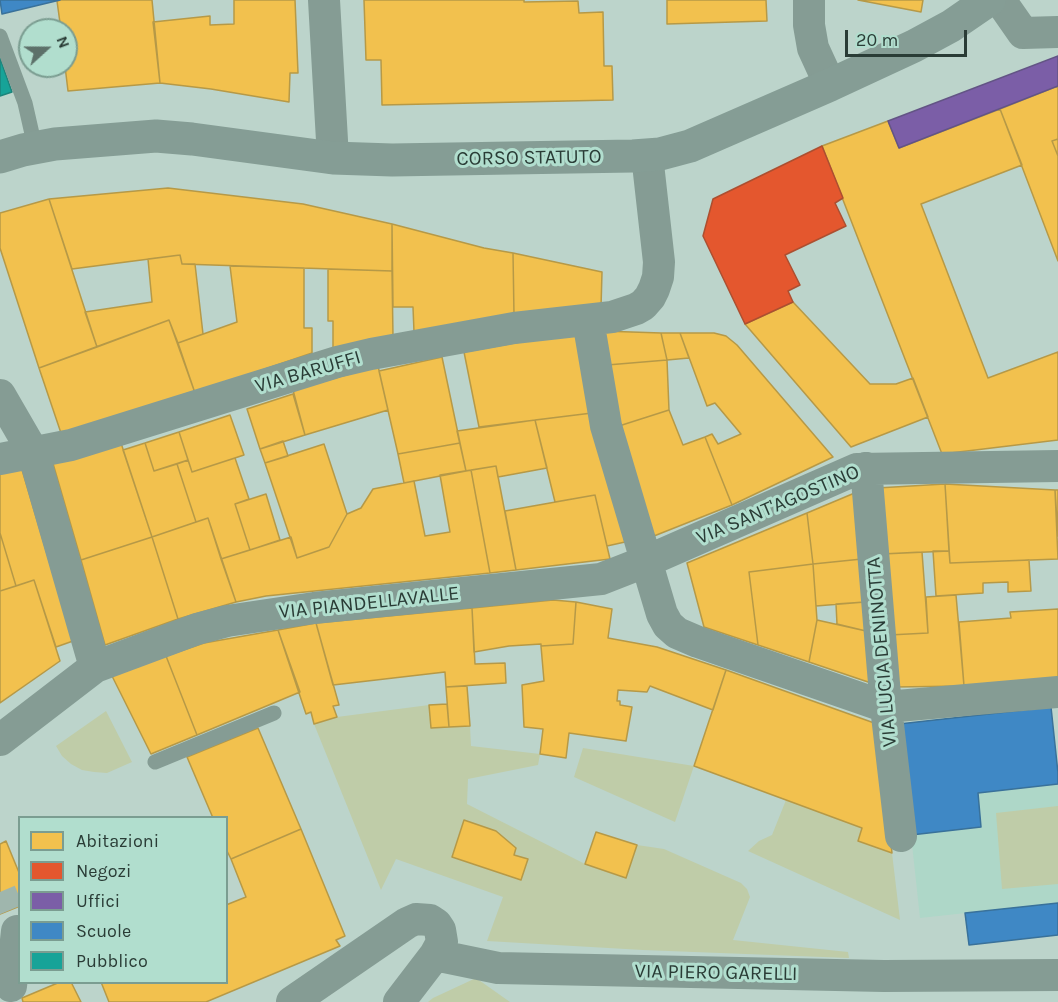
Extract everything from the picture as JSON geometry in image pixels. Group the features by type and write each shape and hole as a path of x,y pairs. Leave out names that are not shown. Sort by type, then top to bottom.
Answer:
{"main road":[{"name":"CORSO STATUTO","path":"0,157 55,144 156,136 192,138 333,158 392,160 647,155 690,146 830,85 934,36 989,0"}],"street":[{"path":"324,0 333,158"},
{"path":"809,0 809,25 813,48 830,85"},
{"path":"1000,0 1023,33 1058,32"},
{"name":"VIA BARUFFI","path":"0,459 92,439 337,362 514,328 612,317 636,309 650,297 658,277 647,155"},
{"path":"588,320 606,426 662,614 668,625 677,633 886,707 1058,693"},
{"path":"0,395 33,452 95,667"},
{"name":"VIA SANT'AGOSTINO","path":"646,561 857,469 1058,466"},
{"name":"VIA LUCIA DENINOTTA","path":"866,468 886,707 901,836"},
{"name":"VIA PIANDELLAVALLE","path":"0,740 95,667 197,629 235,620 314,608 601,579 646,561"},
{"path":"292,1002 407,923 416,919 430,920 440,930 442,942 435,955 399,1002"},
{"path":"11,986 15,926"},
{"name":"VIA PIERO GARELLI","path":"435,955 498,968 884,976 1058,975"}],"lane":[{"path":"0,36 25,103 35,147"},
{"path":"155,762 274,712"}],"shaded area":[{"path":"429,705 431,727 470,726 471,746 540,754 538,765 468,779 467,804 585,864 625,878 637,845 664,849 741,883 747,889 750,897 733,940 848,952 849,958 487,941 503,897 396,859 381,890 314,724 337,717"},
{"path":"106,711 132,762 107,773 82,770 62,756 56,746"},
{"path":"899,724 1058,773 1058,903 920,918"},
{"path":"583,748 694,766 675,822 574,777"},
{"path":"786,800 862,828 859,841 892,853 900,920 748,851 759,841 772,835"},
{"path":"1058,806 1058,884 1002,889 996,813"},
{"path":"476,978 510,1002 428,1002 433,998"}],"building: Abitazioni":[{"path":"152,0 160,83 68,91 66,78 78,78 78,18 59,18 57,1"},
{"path":"234,0 295,0 298,73 290,73 289,102 160,83 153,22 210,16 210,25 234,24"},
{"path":"364,0 578,1 579,13 603,12 604,66 612,66 613,100 382,105 381,60 366,60"},
{"path":"667,0 766,0 767,21 667,24"},
{"path":"858,0 923,0 921,12"},
{"path":"1058,86 1058,139 1052,141 1058,156 1058,261 1000,109"},
{"path":"1000,109 1022,165 921,204 988,378 1058,352 1058,440 942,454 822,146 888,121 899,148"},
{"path":"1058,139 1058,156 1052,141"},
{"path":"168,188 303,204 392,224 392,271 182,264 180,255 72,269 49,199"},
{"path":"49,199 97,347 39,368 0,248 0,213"},
{"path":"392,224 484,248 513,253 514,315 414,332 413,307 393,307"},
{"path":"513,253 602,272 601,308 514,315"},
{"path":"180,255 182,264 195,264 203,334 178,343 169,320 97,347 85,312 152,302 148,259"},
{"path":"230,266 304,268 304,328 312,328 312,353 195,393 178,343 237,322"},
{"path":"328,269 392,271 393,337 333,348 333,321 328,321"},
{"path":"793,302 870,384 896,384 913,378 928,417 851,447 745,324"},
{"path":"169,320 195,393 63,439 39,368"},
{"path":"602,331 661,333 667,360 607,365"},
{"path":"577,332 592,413 479,427 464,352"},
{"path":"661,333 680,333 689,358 667,360"},
{"path":"680,333 714,333 726,336 737,345 833,457 732,505 705,437 712,434 718,444 741,434 715,403 707,406"},
{"path":"442,357 460,443 398,454 379,371"},
{"path":"667,360 669,410 619,426 607,365"},
{"path":"378,366 388,410 305,435 293,390"},
{"path":"293,394 305,435 260,449 247,409"},
{"path":"669,410 683,445 705,437 732,505 654,536 619,426"},
{"path":"592,413 625,542 607,546 595,495 555,502 535,420"},
{"path":"230,415 244,455 192,472 179,432"},
{"path":"535,420 547,468 498,477 496,466 466,471 457,431"},
{"path":"179,432 188,460 154,471 145,443"},
{"path":"120,440 152,537 81,560 52,460"},
{"path":"283,441 288,456 265,463 260,449"},
{"path":"145,443 154,471 177,464 196,522 152,537 123,450"},
{"path":"460,443 466,471 404,483 398,454"},
{"path":"324,444 347,514 329,547 297,558 265,463"},
{"path":"235,458 249,499 235,504 250,550 221,559 208,518 196,522 177,464 188,460 192,472"},
{"path":"20,463 73,641 56,647 34,580 16,586 0,533 0,469"},
{"path":"496,466 516,570 490,573 471,470"},
{"path":"471,470 490,573 266,596 236,602 221,559 291,537 297,558 329,547 347,514 361,508 373,489 414,481 425,536 450,532 440,475"},
{"path":"945,484 1055,490 1058,559 950,563"},
{"path":"945,484 949,551 882,554 877,488"},
{"path":"1055,490 1058,490 1058,536"},
{"path":"857,492 862,559 813,564 807,513"},
{"path":"266,494 280,540 250,550 235,504"},
{"path":"595,495 610,559 516,570 505,511"},
{"path":"807,513 813,564 749,572 758,645 704,627 687,563"},
{"path":"208,518 236,602 178,619 152,537"},
{"path":"0,533 16,586 0,591"},
{"path":"152,537 178,619 105,645 81,560"},
{"path":"933,551 949,551 950,563 1029,560 1031,591 1008,592 1008,582 983,583 983,593 936,596"},
{"path":"922,552 928,633 889,635 882,554"},
{"path":"862,559 865,602 816,606 813,564"},
{"path":"813,564 817,620 809,662 758,645 749,572"},
{"path":"34,580 60,661 0,703 0,591"},
{"path":"956,595 964,686 894,687 889,635 928,633 926,597"},
{"path":"553,600 576,602 573,644 509,646 474,652 472,608"},
{"path":"576,602 612,609 608,638 657,647 726,670 713,710 650,686 647,692 618,690 617,701 620,701 620,705 632,707 626,741 569,733 566,758 540,754 543,729 524,727 522,685 544,681 541,646 573,644"},
{"path":"865,602 866,631 837,624 836,604"},
{"path":"472,608 475,664 505,663 506,683 446,687 445,672 333,685 316,623"},
{"path":"1058,609 1058,678 964,686 959,622 1011,618 1010,612"},
{"path":"817,620 866,631 871,683 809,662"},
{"path":"316,623 339,705 333,706 337,717 314,724 311,712 306,714 278,630"},
{"path":"278,630 300,692 197,735 166,656 204,643"},
{"path":"166,656 197,735 151,754 112,676"},
{"path":"726,670 877,724 892,853 858,841 862,828 694,766"},
{"path":"467,686 470,726 449,727 446,687"},
{"path":"447,704 449,727 431,728 429,705"},
{"path":"258,728 301,829 231,859 228,853 228,816 212,816 187,757"},
{"path":"464,820 496,831 516,848 514,855 528,859 521,880 452,857"},
{"path":"301,829 345,936 336,940 340,946 206,1002 109,1002 102,984 228,984 228,904 246,897 231,859"},
{"path":"596,832 637,845 626,878 585,864"},
{"path":"6,841 18,870 18,907 0,914 0,844"},
{"path":"55,984 72,984 81,1002 23,1002 22,998"}],"building: Negozi":[{"path":"822,146 843,198 835,203 846,226 785,255 800,285 788,291 793,302 745,324 703,236 713,199"}],"building: Uffici":[{"path":"1058,56 1058,86 899,148 888,121"}],"building: Scuole":[{"path":"0,0 60,0 2,14"},
{"path":"1051,707 1058,784 978,793 981,827 911,835 899,724"},
{"path":"1058,903 1058,935 969,945 965,913"}],"building: Pubblico":[{"path":"0,58 12,92 0,96"}],"tunnel":[{"path":"0,892 8,911"}]}
